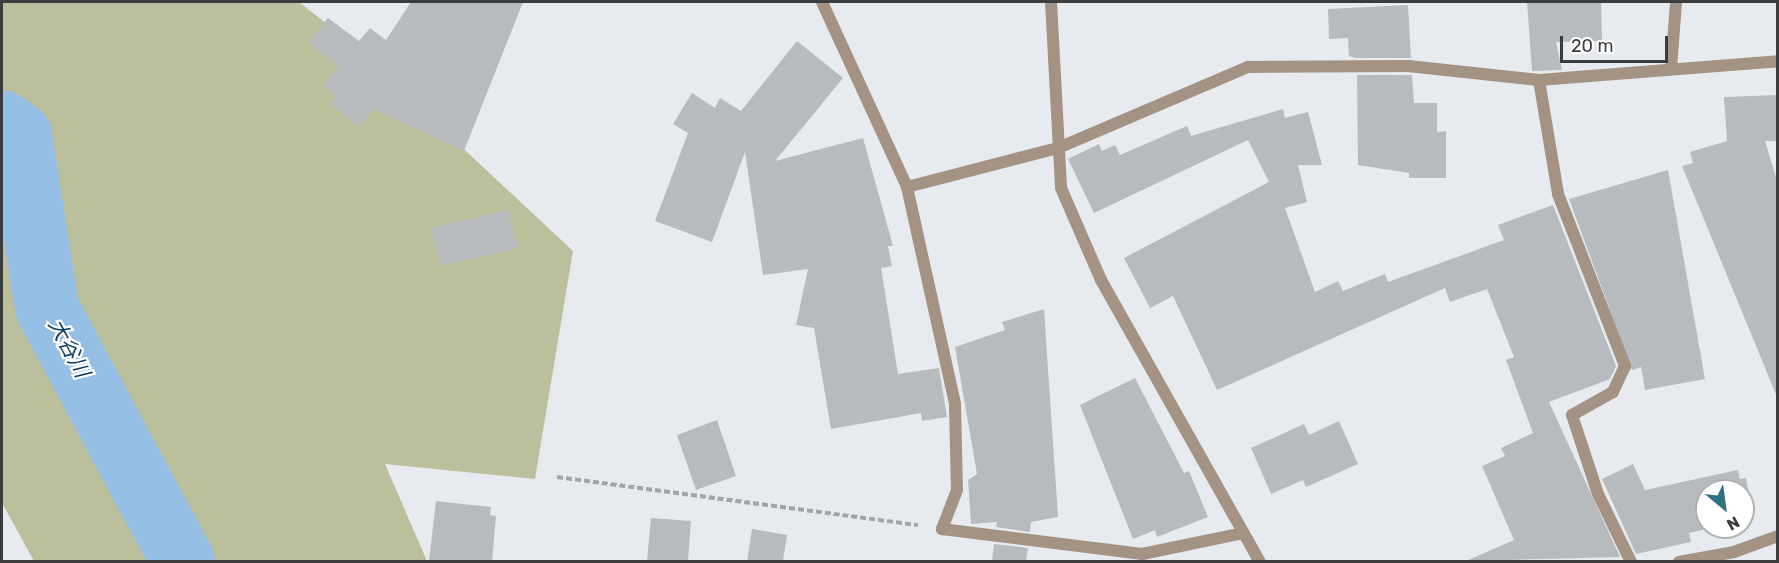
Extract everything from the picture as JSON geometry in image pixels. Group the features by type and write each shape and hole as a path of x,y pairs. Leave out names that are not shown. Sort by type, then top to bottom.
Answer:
{"street":[{"path":"822,2 907,187 955,404 957,490 942,529 1143,557 1243,533"},
{"path":"1051,2 1061,188 1101,280 1260,561"},
{"path":"1671,69 1676,2"},
{"path":"907,187 1058,148 1248,67 1408,66 1539,80 1778,60"},
{"path":"1539,80 1558,194 1625,366 1613,392 1572,415 1598,494 1631,561"},
{"path":"1679,561 1734,552 1778,536"}],"path":[{"path":"557,477 942,529"}],"green space":[{"path":"2,2 299,2 346,39 573,251 535,479 385,464 427,561 34,561 2,503"}],"building":[{"path":"411,2 523,2 464,151 373,109 359,127 331,104 337,97 323,86 338,66 308,43 328,18 359,41 370,28 386,40"},
{"path":"1527,2 1601,2 1602,41 1556,42 1562,70 1532,71"},
{"path":"1408,5 1411,58 1356,58 1349,56 1348,38 1329,39 1328,9"},
{"path":"797,41 843,78 775,161 863,138 893,246 888,246 892,266 881,268 898,374 939,368 947,417 922,421 921,413 831,429 814,328 796,325 808,269 763,275 745,152 712,242 655,221 688,133 673,124 692,93 715,108 720,98 741,111"},
{"path":"1357,75 1412,75 1414,103 1437,103 1437,132 1446,131 1446,178 1409,178 1409,173 1358,165"},
{"path":"1778,95 1778,141 1765,141 1778,184 1777,397 1682,166 1693,163 1690,152 1727,141 1724,97"},
{"path":"1283,109 1285,118 1308,112 1322,165 1298,165 1307,202 1285,208 1315,292 1338,281 1343,291 1385,274 1388,282 1504,240 1498,225 1553,205 1616,366 1610,379 1549,402 1620,557 1466,561 1514,540 1482,466 1505,456 1501,448 1533,433 1506,360 1514,357 1487,289 1450,302 1445,288 1217,390 1173,296 1150,308 1124,258 1269,182 1248,140 1094,213 1068,159 1099,144 1102,151 1115,145 1120,155 1187,126 1191,136"},
{"path":"1668,170 1705,379 1645,390 1641,367 1632,370 1569,199"},
{"path":"508,210 518,248 440,266 431,228"},
{"path":"1044,309 1058,517 1031,522 1030,532 996,527 997,522 971,524 968,480 977,474 955,347 1005,330 1002,322"},
{"path":"1135,378 1184,473 1189,471 1208,517 1157,537 1155,530 1133,539 1080,405"},
{"path":"717,420 736,476 696,490 677,435"},
{"path":"1339,421 1358,464 1306,487 1303,480 1271,494 1251,448 1304,424 1309,435"},
{"path":"1633,464 1645,490 1695,479 1695,532 1689,533 1691,542 1636,554 1602,479"},
{"path":"1738,470 1740,479 1696,479"},
{"path":"436,501 491,507 490,515 496,516 492,561 429,561"},
{"path":"651,518 691,521 688,561 647,561"},
{"path":"752,529 787,535 783,561 747,561"},
{"path":"994,544 1028,548 1026,561 992,561"}],"waterway":[{"name":"大谷川","path":"2,122 20,135 47,308 183,562"}]}
